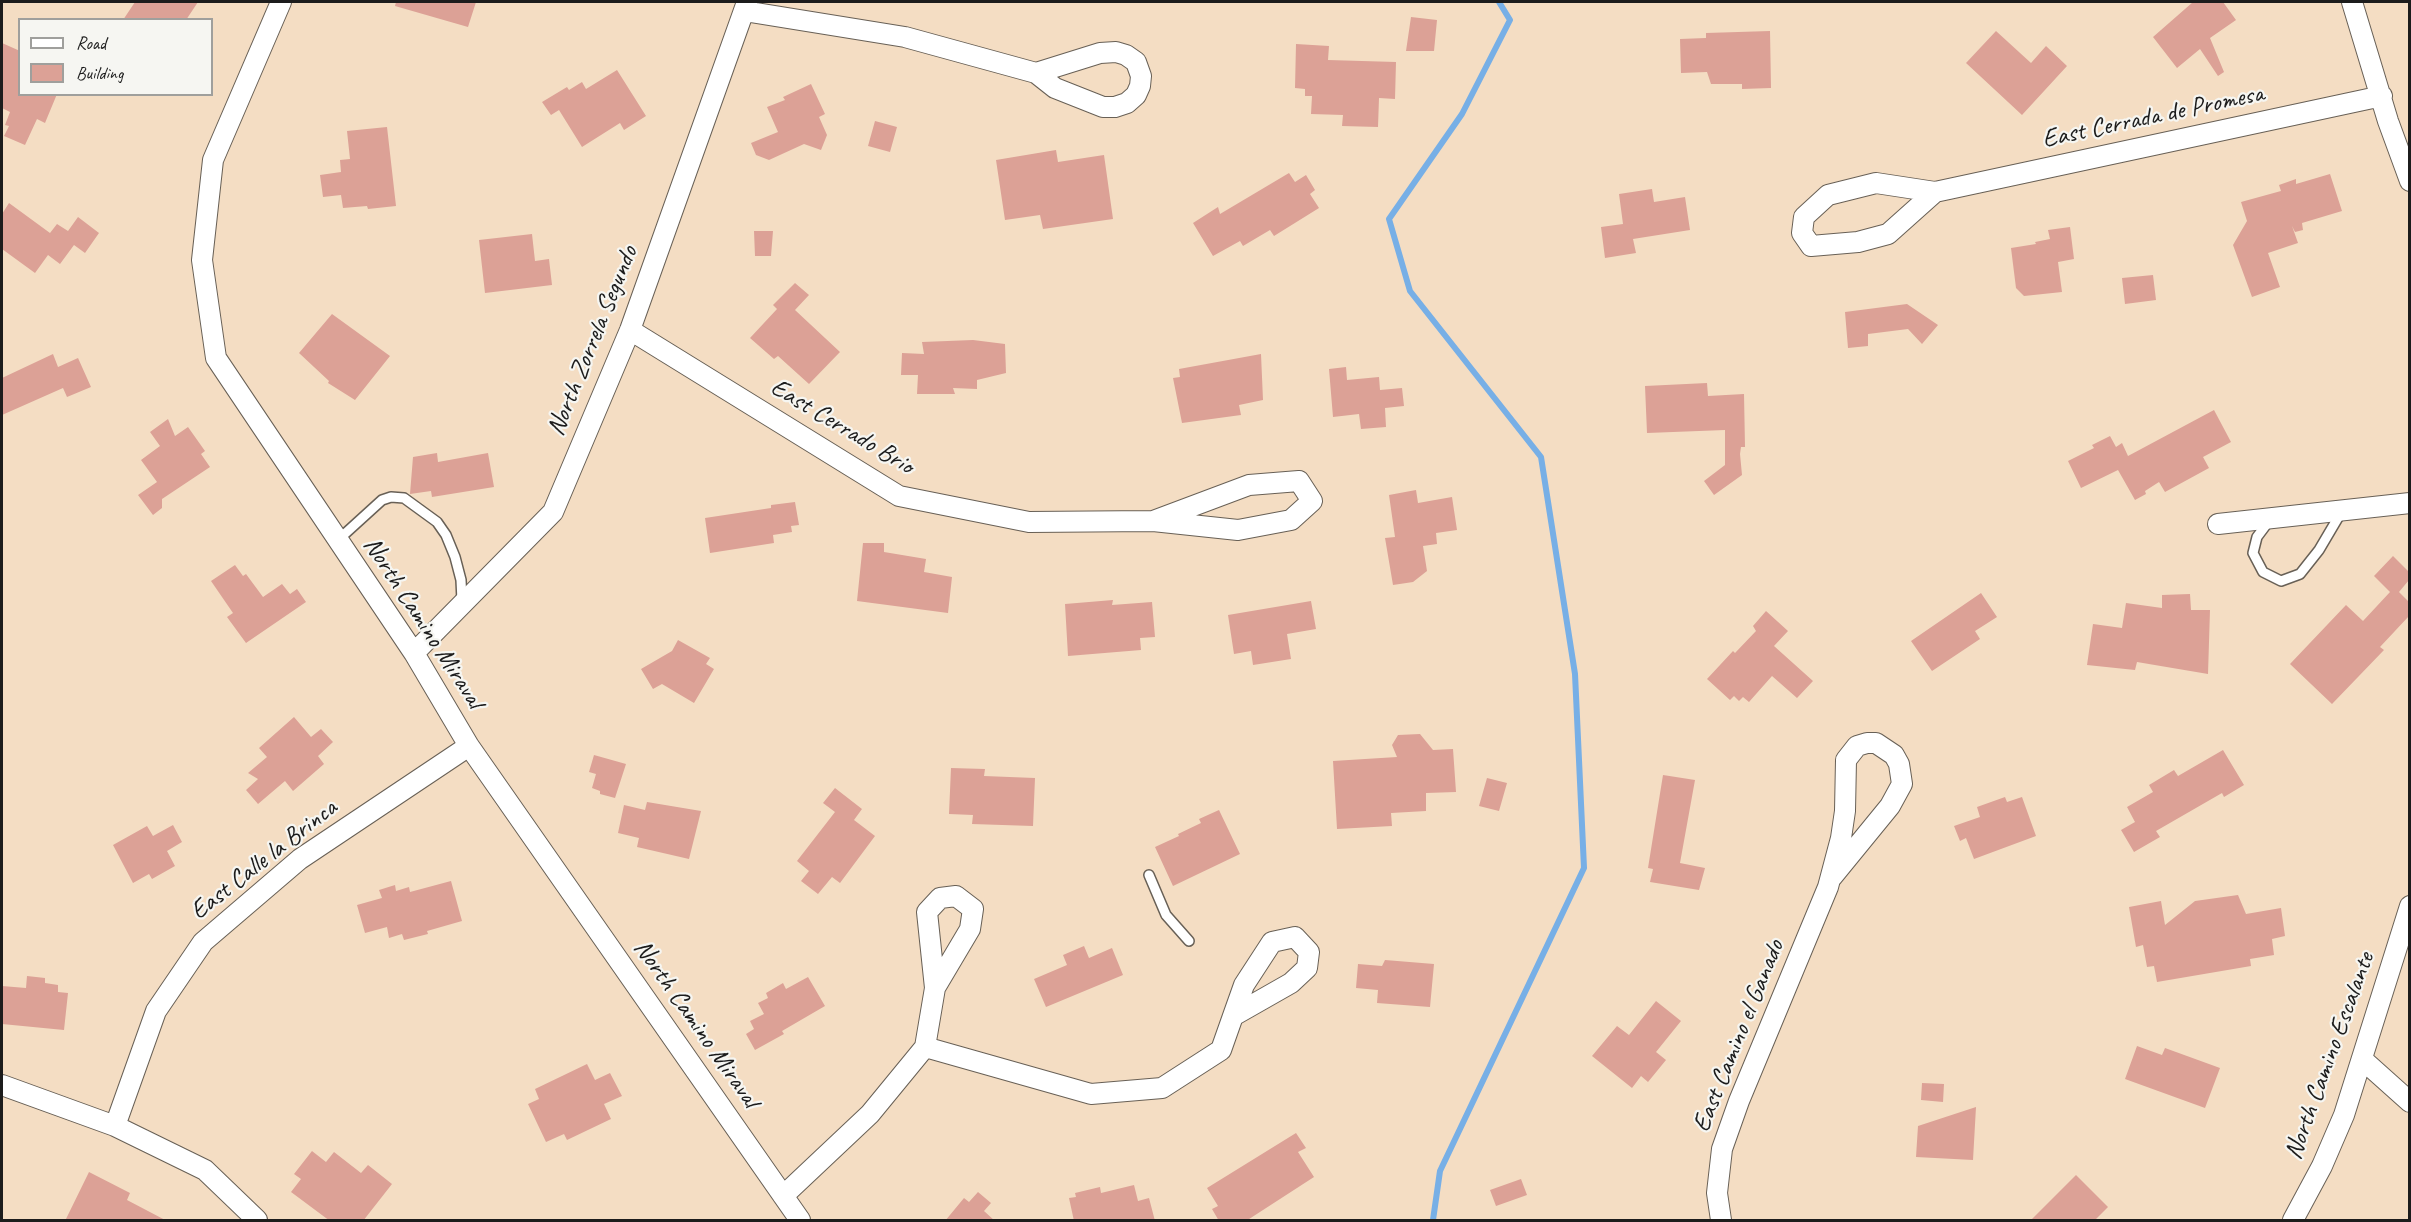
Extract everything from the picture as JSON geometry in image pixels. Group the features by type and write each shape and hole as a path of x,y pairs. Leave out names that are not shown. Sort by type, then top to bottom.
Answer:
{"street":[{"name":"North Camino Miraval","path":"281,2 213,160 202,260 216,358 414,653 469,746 800,1221"},
{"path":"2352,2 2388,121 2409,181"},
{"path":"745,6 905,37 964,52 1036,73 1055,88 1103,106 1115,107 1127,103 1136,95 1141,76 1136,62 1116,52 1100,53 1036,73"},
{"name":"North Zorrela Segundo","path":"414,653 553,512 630,330 745,6"},
{"name":"East Cerrada de Promesa","path":"1935,192 1888,234 1858,242 1811,246 1802,233 1804,217 1828,195 1876,183 1935,192 2382,96"},
{"name":"East Cerrado Brio","path":"630,330 899,496 1029,522 1153,521 1238,530 1291,520 1312,501 1299,481 1249,485 1153,521"},
{"path":"2218,524 2409,503"},
{"name":"East Camino el Ganado","path":"1721,1221 1717,1193 1722,1149 1739,1101 1832,876 1845,811 1846,760 1857,746 1867,743 1876,744 1894,755 1899,764 1902,784 1890,806 1832,876"},
{"name":"East Calle la Brinca","path":"115,1126 156,1011 203,942 300,859 469,746"},
{"name":"North Camino Escalante","path":"2293,1221 2334,1140 2363,1060 2409,906"},
{"path":"783,1196 870,1114 926,1047 935,988"},
{"path":"926,1047 1090,1094 1161,1088 1221,1050 1233,1016"},
{"path":"2363,1060 2409,1102"},
{"path":"2,1084 115,1126 205,1170 257,1221"}],"lane":[{"path":"338,540 382,500 392,497 404,498 437,522 446,535 461,580 462,604"},
{"path":"2272,518 2257,537 2253,554 2263,572 2281,581 2300,574 2319,550 2342,511"},
{"path":"1149,875 1166,915 1189,941"}],"building":[{"path":"135,2 198,2 187,18 124,18"},
{"path":"396,2 476,2 468,27 395,6"},
{"path":"2193,2 2223,2 2236,20 2210,38 2224,72 2218,76 2200,49 2177,68 2153,37"},
{"path":"1411,17 1437,20 1434,51 1406,51"},
{"path":"1770,31 1771,88 1742,89 1742,84 1711,84 1707,72 1681,73 1680,39 1706,38 1706,33"},
{"path":"1996,31 2031,63 2046,46 2067,66 2022,115 1966,63"},
{"path":"2,43 18,50 18,96 56,96 45,123 37,119 25,145 4,136 9,126 5,125 10,112 2,108"},
{"path":"1296,44 1329,46 1328,60 1396,62 1395,99 1379,98 1378,127 1342,126 1343,115 1311,114 1312,96 1305,96 1305,89 1295,88"},
{"path":"617,70 646,116 624,130 620,123 582,147 559,110 551,115 542,102 567,87 569,90 582,82 586,89"},
{"path":"811,84 825,114 819,117 827,135 821,150 804,144 769,160 756,155 751,143 778,132 767,107 785,100 783,97"},
{"path":"875,121 897,127 890,152 868,146"},
{"path":"387,127 396,206 368,209 367,206 343,208 341,195 323,197 320,175 341,172 340,160 350,159 347,131"},
{"path":"1056,150 1058,162 1104,155 1113,219 1043,229 1040,215 1005,220 996,160"},
{"path":"1289,173 1295,182 1306,175 1315,190 1310,194 1319,208 1274,236 1270,230 1243,246 1240,241 1213,256 1193,223 1218,207 1220,214"},
{"path":"2330,174 2342,211 2302,223 2303,230 2295,232 2292,226 2298,243 2268,253 2280,287 2252,297 2233,245 2247,221 2241,202 2281,191 2279,185 2296,179 2296,184"},
{"path":"1652,189 1654,202 1685,197 1690,230 1633,239 1636,253 1605,258 1601,227 1623,224 1619,194"},
{"path":"9,203 50,233 57,224 68,231 78,217 99,233 85,253 74,245 60,264 48,255 35,273 2,249 2,214"},
{"path":"2070,227 2074,259 2058,262 2062,292 2024,296 2016,288 2011,248 2036,244 2035,242 2050,239 2048,230"},
{"path":"754,231 773,231 771,256 755,256"},
{"path":"532,234 535,261 549,259 552,285 485,293 479,240"},
{"path":"2153,275 2156,300 2125,304 2122,278"},
{"path":"795,283 809,295 795,310 840,352 809,384 778,356 774,359 750,338 777,309 773,305"},
{"path":"1907,304 1938,325 1922,344 1908,329 1868,334 1868,346 1848,348 1845,312"},
{"path":"332,314 390,356 355,400 328,383 329,381 299,353"},
{"path":"973,340 1005,344 1006,373 977,380 977,389 953,388 955,394 917,394 918,375 901,375 902,353 924,354 922,342"},
{"path":"53,354 58,367 78,358 91,387 67,397 63,388 2,415 2,378"},
{"path":"1261,354 1263,400 1239,405 1241,415 1182,423 1173,378 1180,377 1179,369"},
{"path":"1346,367 1347,380 1379,377 1380,390 1402,388 1404,406 1385,408 1386,427 1361,429 1359,414 1333,417 1329,369"},
{"path":"1707,383 1708,396 1744,394 1745,447 1741,447 1740,454 1742,475 1714,495 1704,481 1725,465 1725,430 1647,433 1645,386"},
{"path":"2214,410 2231,442 2203,457 2209,468 2165,492 2159,482 2135,500 2118,470 2081,488 2068,461 2094,448 2092,445 2110,436 2116,447 2122,443 2128,456"},
{"path":"168,419 175,436 188,427 205,451 201,454 210,467 162,499 162,508 153,515 138,495 157,482 141,460 160,446 150,432"},
{"path":"437,453 438,462 488,453 494,487 432,497 431,491 410,494 413,457"},
{"path":"1416,490 1418,503 1452,497 1457,530 1436,533 1437,544 1423,546 1427,571 1413,582 1393,585 1385,538 1395,537 1389,495"},
{"path":"795,502 799,525 791,526 792,532 773,535 774,543 710,553 705,518"},
{"path":"863,543 884,543 884,552 926,559 924,572 952,577 948,613 857,601"},
{"path":"2393,556 2409,572 2409,580 2399,592 2409,602 2409,616 2380,647 2384,650 2332,704 2290,664 2346,605 2363,621 2390,592 2374,576"},
{"path":"235,565 243,576 246,574 263,597 282,584 290,594 297,589 306,602 246,643 227,617 233,613 211,581"},
{"path":"1981,593 1997,617 1975,631 1980,639 1932,671 1911,641"},
{"path":"2190,594 2191,610 2210,610 2208,674 2137,662 2135,670 2087,665 2093,624 2122,628 2126,603 2162,608 2162,595"},
{"path":"1113,600 1112,605 1152,602 1155,637 1140,638 1141,650 1068,656 1065,604"},
{"path":"1311,601 1316,629 1287,634 1291,659 1253,665 1251,651 1234,654 1228,615"},
{"path":"1766,611 1788,631 1774,646 1813,681 1797,698 1772,676 1749,702 1743,697 1739,701 1734,696 1730,700 1707,679 1733,651 1735,653 1756,631 1753,626"},
{"path":"678,640 710,658 706,664 714,669 694,703 662,684 653,689 641,669 672,651"},
{"path":"294,717 311,737 321,729 333,742 318,756 324,764 293,791 285,781 258,804 246,790 258,779 248,773 267,757 259,748"},
{"path":"1420,734 1433,750 1453,749 1456,792 1426,793 1426,811 1391,813 1392,826 1337,829 1333,761 1397,757 1392,745 1398,735"},
{"path":"2223,750 2244,785 2224,797 2222,793 2156,831 2160,837 2134,852 2121,830 2135,822 2127,807 2153,792 2149,785 2174,770 2178,776"},
{"path":"594,755 626,764 615,798 600,794 600,791 592,788 596,774 589,772"},
{"path":"951,768 985,769 984,776 1035,778 1033,826 972,824 973,815 949,814"},
{"path":"1663,775 1695,780 1680,863 1705,868 1699,890 1650,882 1653,869 1648,868"},
{"path":"1487,778 1507,783 1499,811 1479,806"},
{"path":"835,788 862,809 854,820 875,836 840,883 832,877 818,894 801,881 809,871 797,861 835,812 823,803"},
{"path":"2005,797 2007,802 2022,797 2036,836 1974,859 1966,838 1960,841 1954,826 1980,817 1977,807"},
{"path":"647,802 701,811 689,859 637,847 639,838 618,833 624,805 645,810"},
{"path":"1219,810 1240,854 1173,886 1155,847 1179,836 1178,834 1201,823 1199,819"},
{"path":"173,825 182,842 167,851 175,866 152,879 149,874 133,883 113,845 147,826 153,836"},
{"path":"451,881 462,921 404,940 402,934 389,938 387,927 365,933 357,905 382,898 379,890 395,885 396,891 409,887 410,892"},
{"path":"2238,895 2246,914 2281,908 2285,936 2272,939 2274,955 2250,959 2251,966 2157,982 2154,966 2147,967 2143,945 2136,947 2129,907 2161,901 2165,925 2195,901"},
{"path":"1084,946 1089,958 1112,948 1123,975 1046,1007 1034,979 1067,965 1063,955"},
{"path":"1385,960 1434,964 1430,1007 1377,1003 1378,990 1356,988 1358,964 1382,966"},
{"path":"27,976 45,978 45,983 58,985 58,992 68,993 64,1030 2,1024 2,986 26,988"},
{"path":"808,977 825,1006 782,1031 784,1034 755,1050 746,1034 754,1029 750,1021 764,1014 758,1003 768,998 766,993 783,983 786,989"},
{"path":"1656,1001 1681,1021 1656,1052 1666,1060 1648,1082 1641,1076 1632,1088 1592,1056 1617,1026 1629,1035"},
{"path":"2137,1046 2162,1055 2165,1048 2220,1068 2205,1108 2125,1079"},
{"path":"587,1064 595,1080 610,1073 622,1096 604,1104 611,1119 567,1140 564,1134 546,1142 528,1104 539,1099 535,1089"},
{"path":"1922,1083 1944,1084 1943,1102 1921,1100"},
{"path":"1976,1107 1973,1160 1916,1157 1918,1126"},
{"path":"1296,1133 1306,1148 1298,1152 1314,1177 1246,1221 1219,1221 1212,1209 1218,1206 1207,1188"},
{"path":"312,1151 326,1162 334,1152 361,1173 368,1165 392,1184 363,1221 330,1221 291,1192 301,1179 294,1174"},
{"path":"89,1172 130,1193 127,1200 167,1221 65,1221"},
{"path":"2076,1175 2108,1207 2094,1221 2030,1221"},
{"path":"1521,1179 1527,1195 1496,1206 1490,1190"},
{"path":"1134,1185 1138,1201 1149,1198 1155,1221 1074,1221 1069,1198 1076,1197 1075,1193 1100,1187 1101,1193"},
{"path":"978,1192 991,1203 984,1211 995,1221 945,1221 964,1198 969,1202"}],"waterway":[{"path":"1433,1220 1440,1171 1584,868 1575,674 1541,457 1410,291 1389,219 1462,114 1510,20 1499,2"}]}
